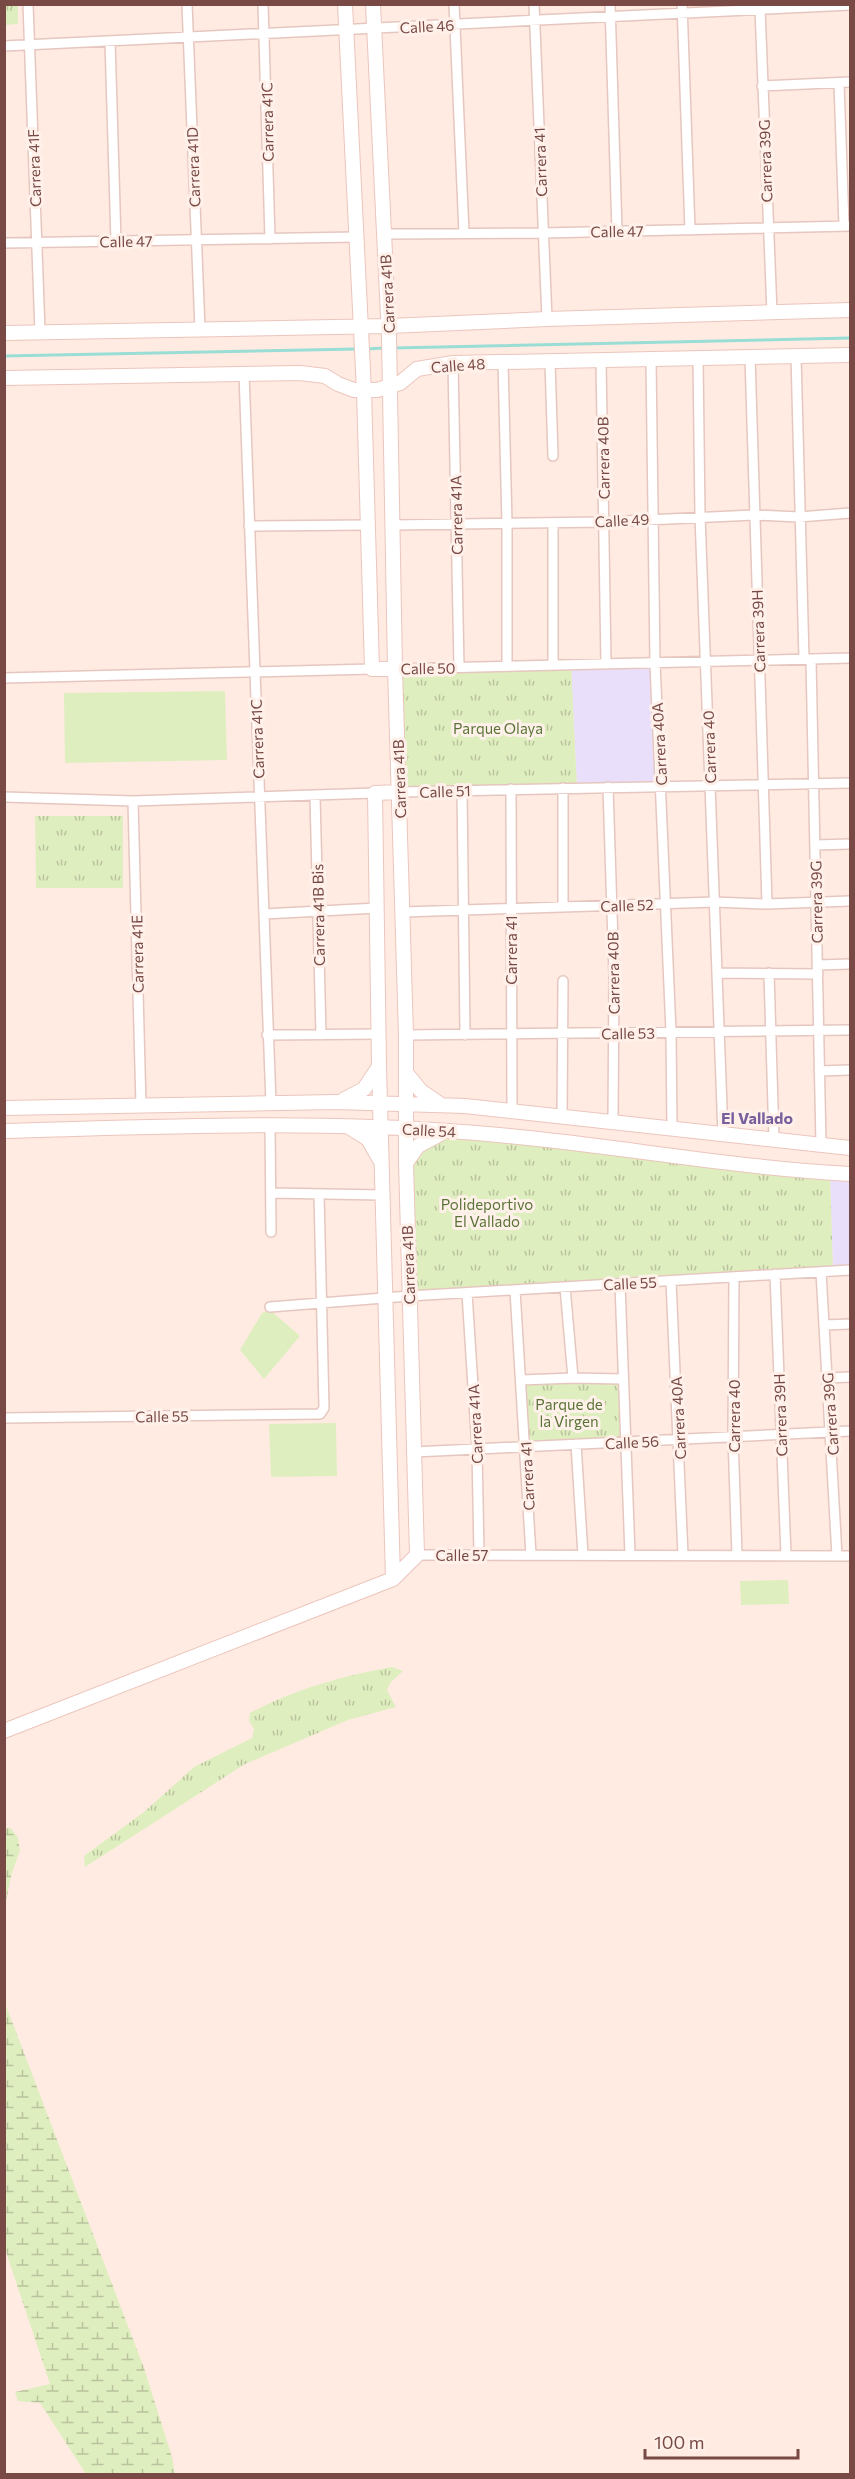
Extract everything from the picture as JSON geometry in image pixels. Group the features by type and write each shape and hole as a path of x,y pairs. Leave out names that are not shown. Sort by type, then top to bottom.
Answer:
{"street":[{"name":"Carrera 41F","path":"28,4 40,332"},
{"name":"Carrera 41D","path":"187,4 200,329"},
{"name":"Carrera 41C","path":"263,4 270,239"},
{"name":"Carrera 41B","path":"345,4 364,391 372,669"},
{"name":"Carrera 41B","path":"373,4 389,331 395,669 407,1074 406,1163 409,1296 417,1555"},
{"path":"454,4 464,232"},
{"name":"Carrera 41","path":"534,4 547,319"},
{"path":"610,4 617,231"},
{"name":"Calle 46","path":"4,46 611,17 682,9 760,9 850,5"},
{"path":"682,9 690,230"},
{"name":"Carrera 39G","path":"760,9 772,313"},
{"path":"110,41 116,241"},
{"path":"762,86 850,82"},
{"path":"838,83 847,226"},
{"name":"Calle 47","path":"384,234 847,226"},
{"name":"Calle 47","path":"4,243 356,237"},
{"path":"4,333 200,329 389,331 547,319 850,310"},
{"name":"Calle 48","path":"4,378 300,372 325,376 338,384 364,391 390,388 417,369 453,363 850,355"},
{"name":"Carrera 39G","path":"795,356 799,517 814,783 821,1145"},
{"name":"Carrera 39H","path":"750,357 767,904"},
{"name":"Carrera 40A","path":"651,359 655,663 671,1032 672,1129"},
{"name":"Carrera 40","path":"698,359 700,516 723,1135"},
{"name":"Carrera 40B","path":"601,360 606,664"},
{"path":"503,362 507,524 507,666"},
{"path":"550,362 553,456"},
{"name":"Carrera 41A","path":"453,363 459,667"},
{"name":"Carrera 41C","path":"244,374 271,1104"},
{"name":"Calle 49","path":"392,525 604,522 700,516 799,517 850,513"},
{"path":"553,523 554,665"},
{"path":"249,526 368,525"},
{"name":"Calle 50","path":"4,678 850,658"},
{"name":"Calle 51","path":"4,797 133,801 462,790 850,783"},
{"path":"563,788 563,906"},
{"name":"Carrera 40B","path":"608,788 614,1033 613,1124"},
{"name":"Carrera 41","path":"511,789 512,1111"},
{"path":"462,790 465,1035"},
{"name":"Carrera 41B","path":"375,793 379,1066 393,1579"},
{"name":"Carrera 41B Bis","path":"315,796 321,1035"},
{"name":"Carrera 41E","path":"133,801 141,1106"},
{"path":"815,845 850,844"},
{"name":"Calle 52","path":"403,912 664,903 767,904 850,901"},
{"path":"264,914 377,908"},
{"path":"717,973 769,973 850,964"},
{"path":"769,973 774,1140"},
{"path":"562,1117 563,981"},
{"name":"Calle 53","path":"406,1035 850,1030"},
{"path":"267,1035 380,1034"},
{"path":"336,1102 356,1095 364,1089 379,1066"},
{"path":"819,1071 850,1070"},
{"path":"407,1074 421,1091 442,1105"},
{"name":"Calle 54","path":"4,1108 336,1102 465,1106 613,1124 850,1148"},
{"path":"462,1132 456,1126 455,1118 458,1110 465,1106"},
{"path":"270,1124 271,1232"},
{"name":"Calle 54","path":"4,1131 270,1124 381,1127 462,1132 850,1174"},
{"path":"338,1125 349,1127 368,1139 374,1146 382,1164"},
{"path":"406,1163 418,1146 427,1139 447,1131"},
{"path":"271,1193 382,1195"},
{"path":"319,1194 323,1304"},
{"name":"Calle 55","path":"270,1307 409,1296 850,1270"},
{"name":"Carrera 39G","path":"821,1272 832,1432 837,1556"},
{"name":"Carrera 39H","path":"775,1274 786,1556"},
{"name":"Carrera 40","path":"734,1277 733,1437 737,1556"},
{"name":"Carrera 40A","path":"671,1281 683,1555"},
{"path":"620,1284 624,1442 630,1555"},
{"path":"565,1287 573,1378"},
{"name":"Carrera 41","path":"515,1290 531,1555"},
{"name":"Carrera 41A","path":"467,1293 477,1449 479,1555"},
{"name":"Calle 55","path":"4,1418 320,1414 324,1408 323,1304"},
{"path":"824,1325 850,1324"},
{"path":"828,1378 850,1377"},
{"path":"521,1380 622,1379"},
{"name":"Calle 56","path":"414,1452 850,1431"},
{"path":"576,1444 583,1555"},
{"name":"Calle 57","path":"4,1731 393,1579 417,1555 850,1556"}],"shaded area":[{"path":"655,663 662,786 577,788 571,665"},
{"path":"830,1173 850,1174 850,1270 833,1271"}],"green space":[{"path":"5,4 18,5 18,24 5,25"},
{"name":"Parque Olaya","path":"571,665 577,788 399,792 395,669"},
{"path":"225,691 227,760 65,763 64,693"},
{"path":"35,816 123,816 123,888 36,888"},
{"name":"Polideportivo El Vallado","path":"437,1134 830,1173 833,1271 409,1296 411,1154"},
{"path":"271,1311 300,1336 264,1379 240,1350 262,1313"},
{"name":"Parque de la Virgen","path":"622,1379 624,1442 525,1447 521,1380"},
{"path":"336,1423 337,1476 271,1477 269,1424"},
{"path":"788,1580 789,1604 741,1605 740,1581"},
{"path":"392,1667 403,1671 391,1682 387,1690 396,1707 348,1720 245,1764 85,1867 84,1856 144,1812 194,1767 252,1738 254,1729 249,1721 250,1713 319,1684"},
{"path":"5,1828 11,1828 18,1838 20,1851 12,1872 5,1906"},
{"path":"5,2003 144,2368 172,2457 175,2474 86,2474 40,2403 18,2401 15,2392 50,2384 5,2249"}],"waterway":[{"path":"393,348 850,338"},
{"path":"366,349 384,348"},
{"path":"4,356 357,349"}],"district":[{"name":"El Vallado","path":"757,1117"}]}
